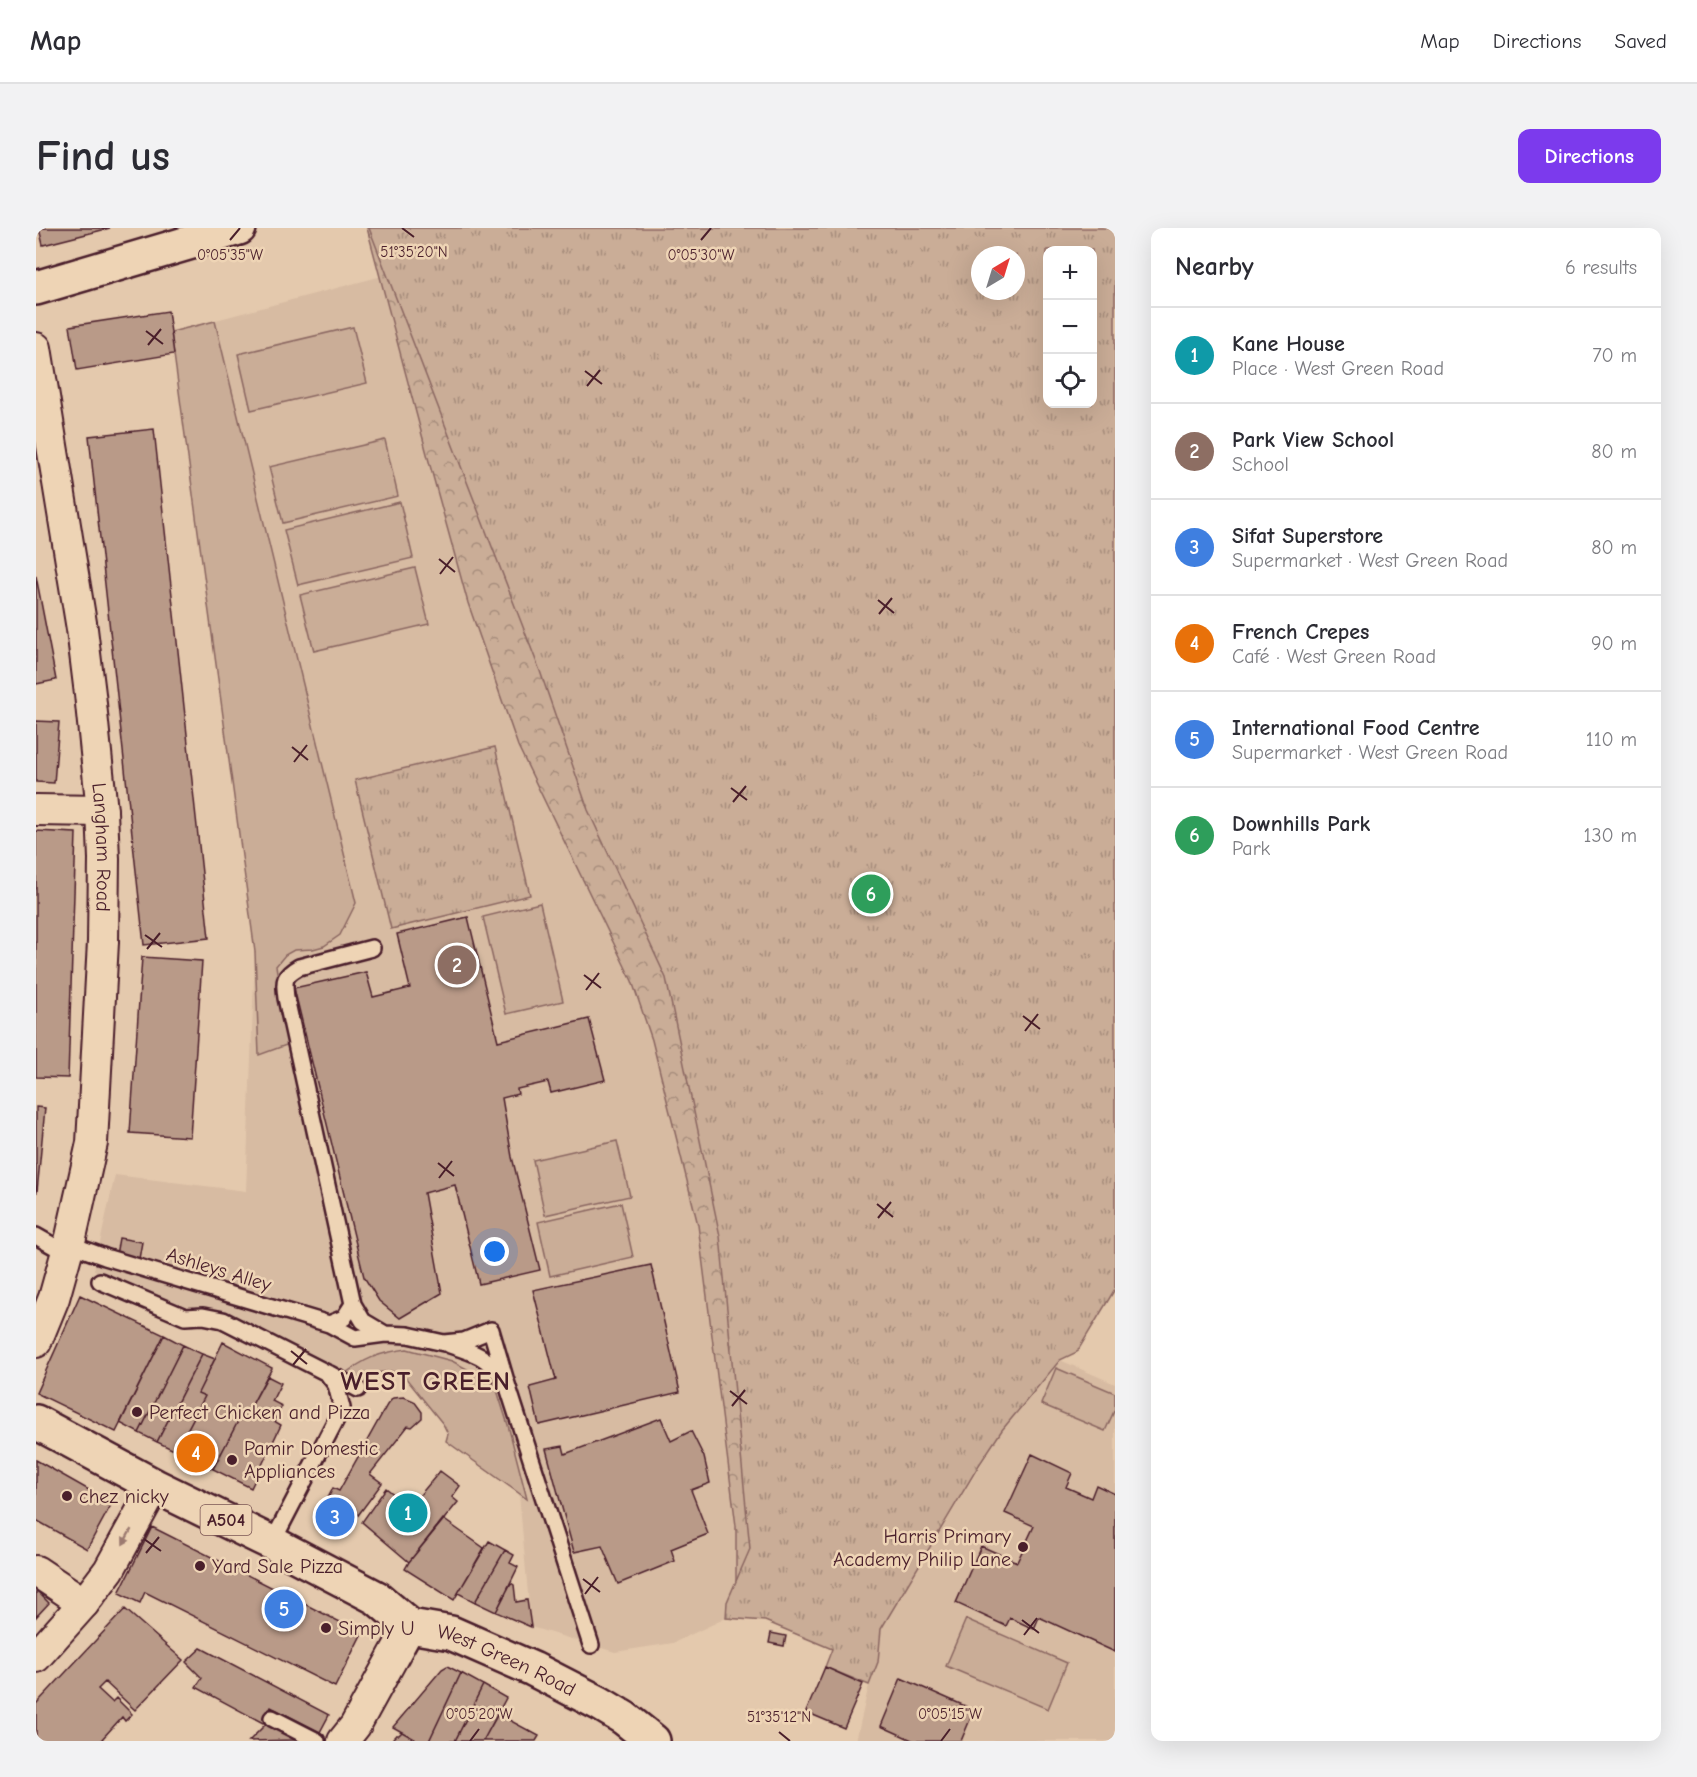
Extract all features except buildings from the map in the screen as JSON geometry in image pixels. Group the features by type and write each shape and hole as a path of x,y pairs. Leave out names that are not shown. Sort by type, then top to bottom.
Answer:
{"main road":[{"path":"36,288 225,232"},
{"name":"West Green Road","path":"36,1422 155,1486 272,1543 377,1598 410,1626 451,1633 532,1669 599,1703 624,1718 652,1741"}],"street":[{"name":"Langham Road","path":"36,348 82,629 102,811 104,859 103,942 92,1143 54,1298 36,1342"},
{"path":"36,810 102,811"},
{"path":"36,1657 84,1603 109,1570 155,1486"},
{"path":"36,1571 84,1603"},
{"path":"343,1741 355,1726 410,1626"}],"lane":[{"path":"372,948 299,967 290,972 284,981 352,1304 363,1321 385,1334 408,1335 444,1343 477,1354 494,1366 506,1381"},
{"name":"Ashleys Alley","path":"36,1236 67,1248 105,1257 329,1324 355,1338 385,1334"},
{"path":"100,1281 185,1317 202,1316 223,1320 358,1389"},
{"path":"329,1324 344,1318 352,1304"},
{"path":"444,1343 464,1341 491,1330 591,1645"},
{"path":"272,1543 342,1408 336,1385 327,1373"},
{"path":"272,1718 317,1741"}],"shaded area":[{"path":"386,275 666,978 750,1549 727,1602 726,1618 673,1643 615,1652 531,1627 519,1494 446,1441 448,1434 443,1424 405,1377 391,1371 376,1373 363,1386 225,1316 167,1302 94,1270 115,1175 246,1191 255,952 171,332"},
{"name":"Harris Primary Academy Philip Lane","path":"1060,1360 1115,1384 1115,1741 856,1741 869,1685 878,1662 881,1629 1002,1430"}],"green space":[{"path":"367,228 457,228 823,1408 736,1594 736,1526 698,1225 652,1040 632,981 518,746 468,603"},
{"path":"369,228 1115,228 1115,1289 1077,1352 1060,1360 1002,1430 979,1465 881,1629 878,1662 869,1685 825,1667 832,1649 765,1621 726,1618 727,1602 750,1549 720,1236 666,978 588,810 540,671"},
{"path":"215,321 356,903 340,935 324,946 294,950 285,955 276,966 289,1044 259,1055 255,952 171,332"},
{"path":"353,327 367,383 251,410 238,354"},
{"path":"385,440 398,496 283,523 269,467"},
{"path":"400,502 413,558 298,585 284,530"},
{"path":"415,568 429,624 314,651 300,595"},
{"path":"495,747 530,895 391,929 355,780"},
{"path":"540,903 563,1001 506,1014 483,917"},
{"path":"617,1141 630,1196 545,1215 533,1160"},
{"path":"621,1203 633,1257 550,1276 538,1222"},
{"path":"407,1349 452,1361 495,1384 527,1499 446,1441 448,1434 443,1424 405,1377 391,1371 376,1373 363,1386 343,1375 373,1357"},
{"path":"1056,1368 1115,1393 1115,1409 1105,1431 1041,1404"},
{"path":"966,1619 1067,1663 1048,1709 946,1666"}],"place":[{"name":"Downhills Park","path":"871,894"},
{"name":"Park View School","path":"457,965"},
{"name":"Perfect Chicken and Pizza","path":"137,1412"},
{"name":"French Crepes","path":"196,1453"},
{"name":"Pamir Domestic Appliances","path":"232,1460"},
{"name":"chez nicky","path":"67,1496"},
{"name":"Kane House","path":"408,1513"},
{"name":"Sifat Superstore","path":"335,1517"},
{"name":"Harris Primary Academy Philip Lane","path":"1023,1547"},
{"name":"Yard Sale Pizza","path":"200,1566"},
{"name":"International Food Centre","path":"284,1609"},
{"name":"Simply U","path":"326,1628"}],"district":[{"name":"WEST GREEN","path":"426,1381"}]}
